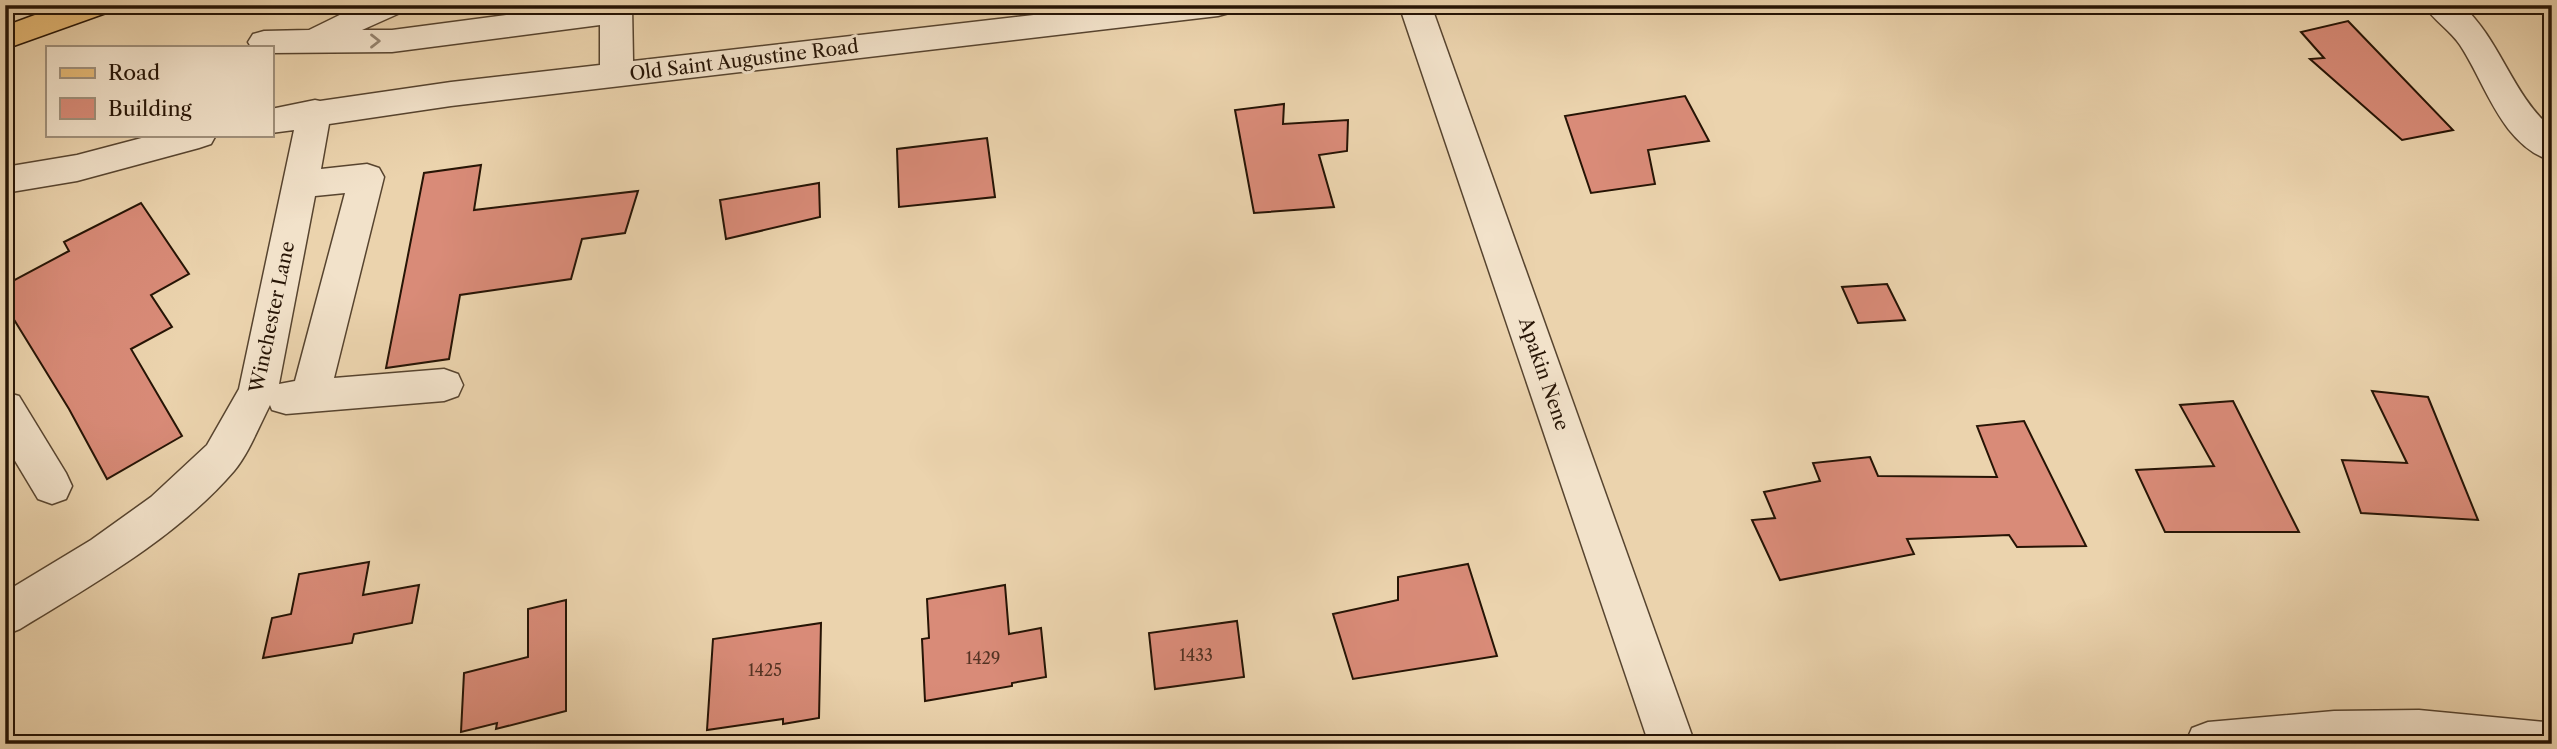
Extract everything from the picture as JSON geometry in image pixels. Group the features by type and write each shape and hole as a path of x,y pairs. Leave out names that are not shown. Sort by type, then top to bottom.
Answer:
{"main road":[{"path":"5,38 95,5"}],"street":[{"path":"307,41 389,5"},
{"name":"Old Saint Augustine Road","path":"273,121 315,112 617,75 1217,5"},
{"name":"Apakin Nene","path":"1415,5 1672,744"},
{"path":"2440,5 2470,32 2508,103 2526,127 2552,148"},
{"path":"264,42 392,41 616,9 617,75"},
{"name":"Winchester Lane","path":"5,615 106,553 165,510 221,457 258,391 315,112"},
{"path":"5,180 78,168 195,136"},
{"path":"5,201 78,168"},
{"path":"300,185 367,177 310,396"},
{"path":"253,401 444,385"},
{"path":"5,408 52,486"},
{"path":"2208,744 2293,734 2414,732 2544,744"}],"building":[{"path":"2348,21 2453,130 2402,140 2310,59 2324,58 2301,32"},
{"path":"1685,96 1709,141 1648,150 1655,184 1591,193 1565,116"},
{"path":"1284,104 1283,124 1348,120 1347,151 1319,155 1334,207 1254,213 1235,110"},
{"path":"987,138 995,197 899,207 897,149"},
{"path":"481,165 474,210 638,191 625,233 582,239 571,279 460,295 449,359 386,368 424,173"},
{"path":"819,183 820,217 726,239 720,200"},
{"path":"141,203 189,274 151,295 172,327 131,349 182,436 107,479 69,409 5,305 5,285 69,251 64,242"},
{"path":"1887,284 1905,320 1858,323 1842,287"},
{"path":"2372,391 2428,397 2478,520 2361,513 2342,460 2407,463"},
{"path":"2233,401 2299,532 2165,532 2136,470 2214,466 2180,405"},
{"path":"2024,421 2086,546 2017,547 2009,535 1907,539 1914,554 1780,580 1752,520 1775,518 1764,492 1820,481 1813,463 1870,457 1878,476 1997,477 1977,426"},
{"path":"369,562 363,595 419,585 412,623 354,634 352,643 263,658 272,618 291,614 299,574"},
{"path":"1468,564 1497,656 1353,679 1333,614 1398,600 1398,577"},
{"path":"1005,585 1009,634 1041,628 1046,677 1012,683 1012,686 925,701 922,639 929,638 927,599"},
{"path":"566,600 566,711 496,729 497,723 461,732 464,673 528,657 528,609"},
{"path":"1237,621 1244,677 1155,689 1149,633"},
{"path":"821,623 819,718 783,724 783,719 707,730 713,639"}],"waterway":[{"path":"5,10 17,5"}]}
